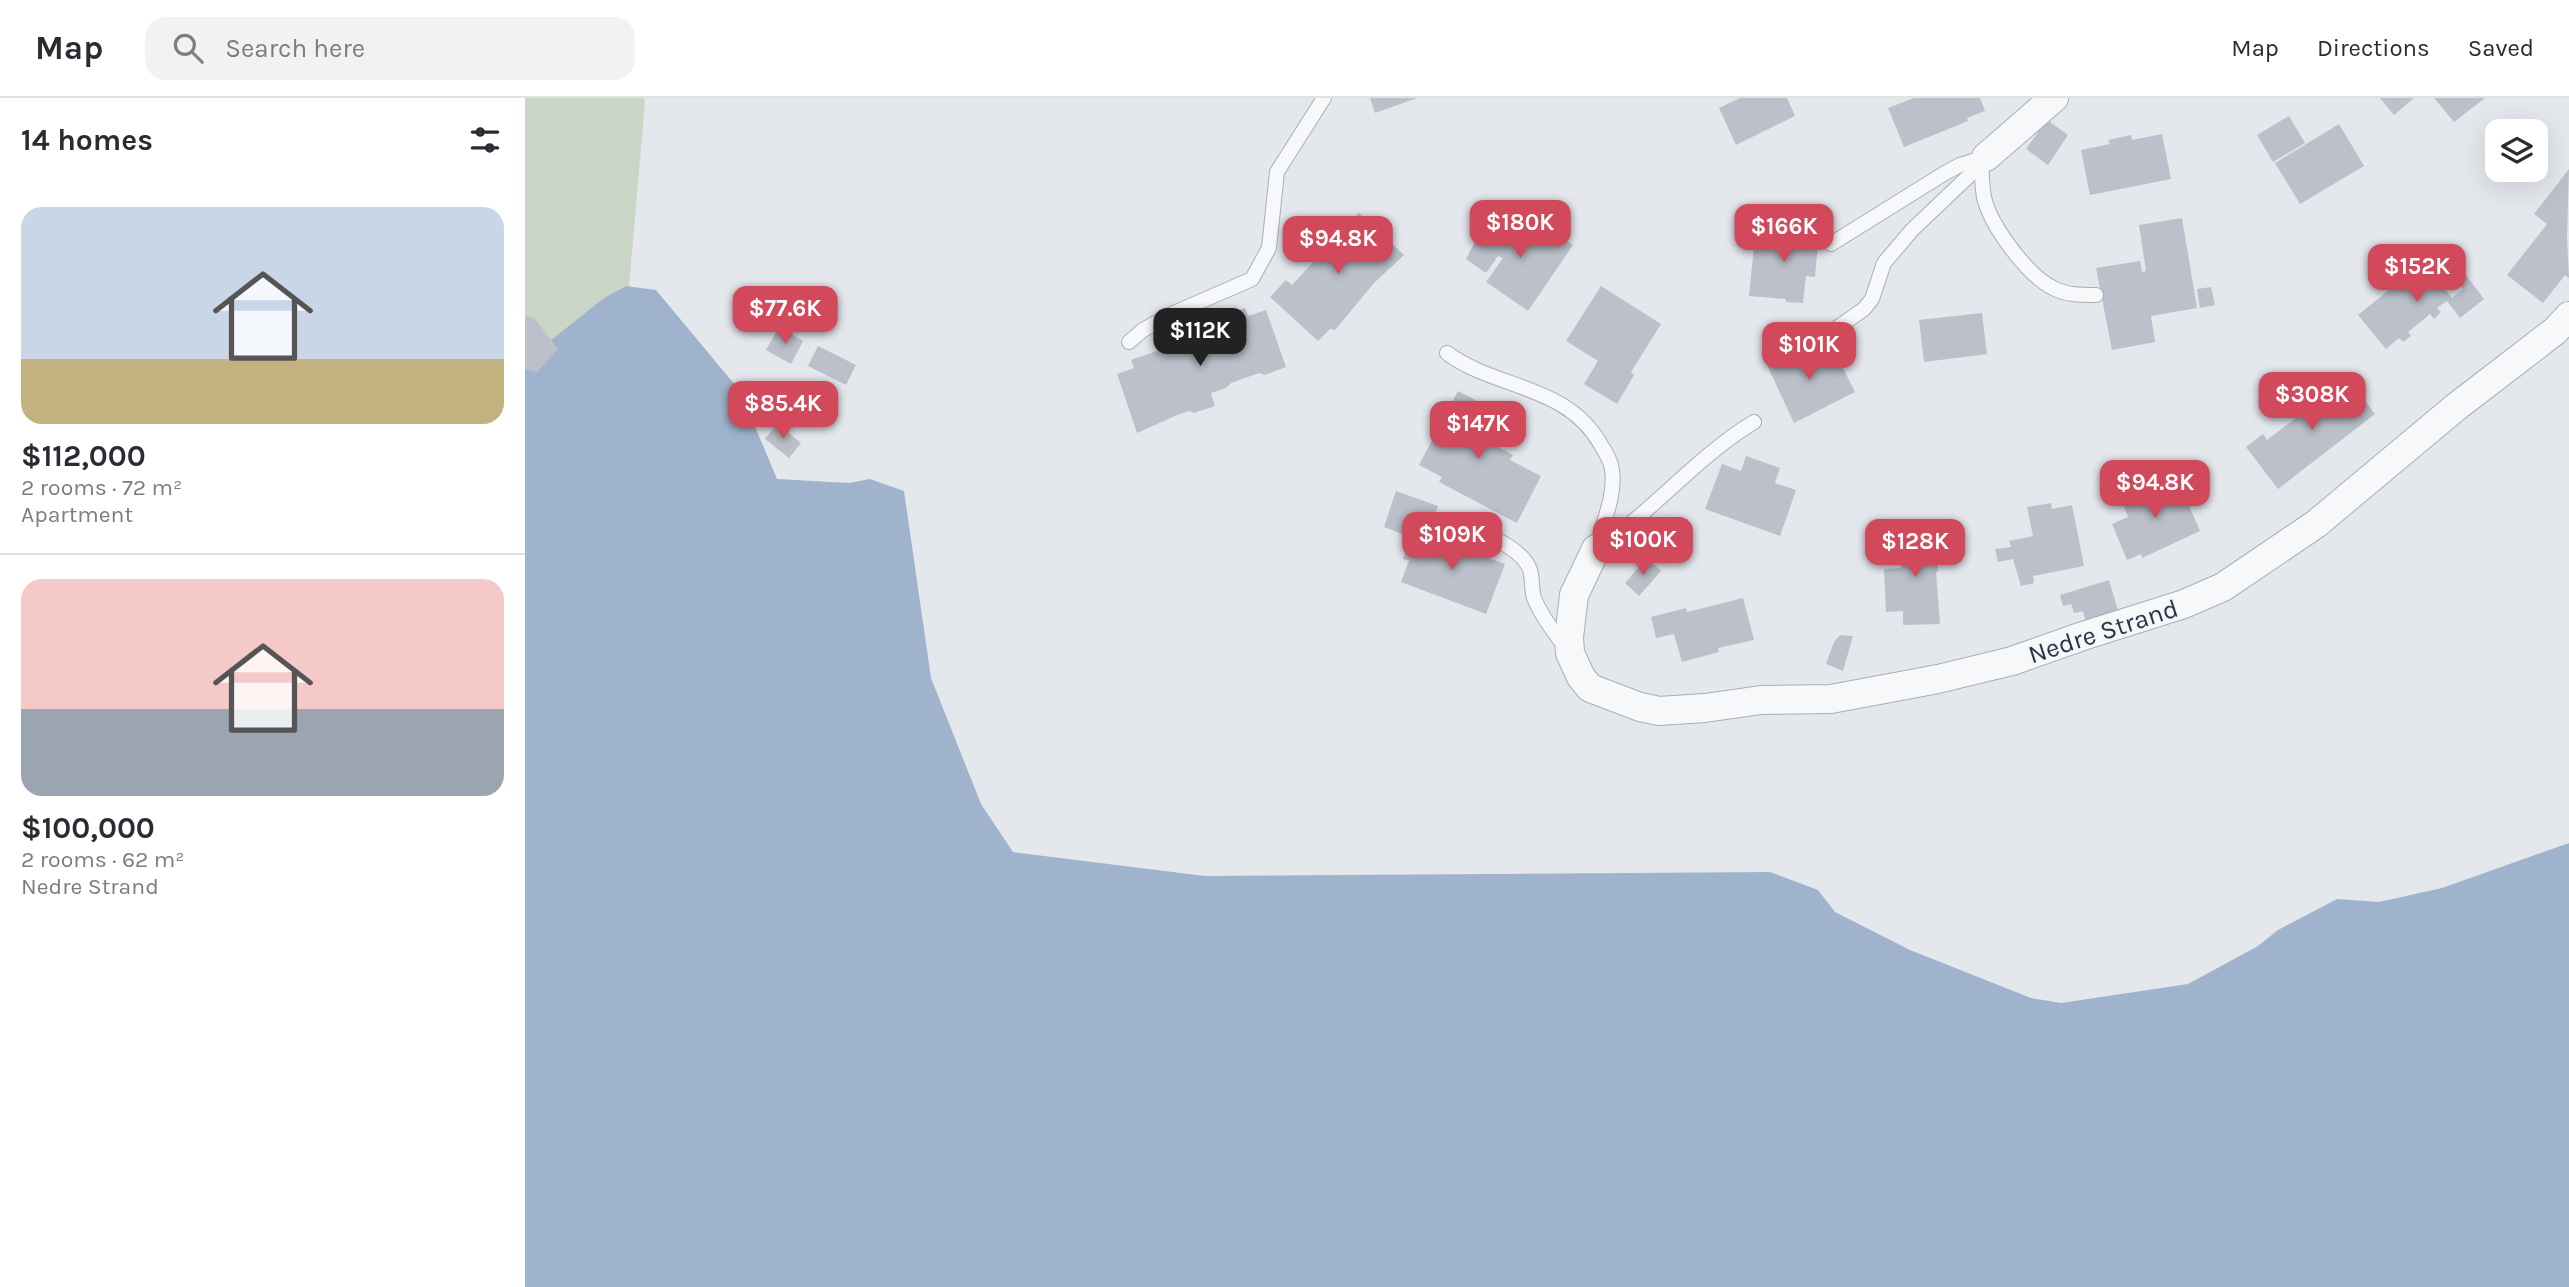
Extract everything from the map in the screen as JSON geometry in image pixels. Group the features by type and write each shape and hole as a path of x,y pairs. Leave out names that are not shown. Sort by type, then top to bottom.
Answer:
{"street":[{"path":"1986,157 2054,98"},
{"name":"Nedre Strand","path":"1570,653 1581,677 1590,688 1640,707 1659,711 1761,700 1831,699 1938,679 2012,661 2184,604 2223,587 2316,524 2456,407 2555,331 2569,316"},
{"path":"1570,653 1574,595 1596,549"}],"lane":[{"path":"1129,342 1143,330 1174,313 1252,279 1269,248 1277,172 1324,98"},
{"path":"1831,244 1945,173 1986,157"},
{"path":"1986,157 1981,163 1985,199 2011,247 2034,276 2053,288 2074,295 2096,295"},
{"path":"1817,342 1864,309 1872,299 1884,263 1986,157"},
{"path":"1447,353 1464,365 1540,392 1583,420 1610,460 1613,472 1608,505 1596,549"},
{"path":"1596,549 1626,528 1734,434 1754,422"},
{"name":"Nedre Strand","path":"1462,526 1483,532 1522,558 1530,569 1534,596 1550,628 1570,653"}],"green space":[{"path":"525,98 644,98 645,102 629,287 626,286 525,361"}],"water":[{"path":"626,286 656,290 740,391 777,479 849,483 870,479 904,491 931,678 981,804 1013,852 1205,876 1770,872 1818,890 1835,912 1910,950 2031,998 2061,1003 2188,984 2258,946 2278,930 2337,899 2379,902 2442,888 2569,843 2569,1287 525,1287 525,361 604,298"}],"building":[{"path":"1370,98 1417,98 1375,113"},
{"path":"1740,98 1787,98 1795,116 1736,145 1719,108"},
{"path":"1914,98 1980,98 1985,111 1967,118 1968,121 1904,147 1888,108"},
{"path":"2380,98 2414,98 2394,115"},
{"path":"2434,98 2485,98 2454,122"},
{"path":"2289,116 2305,143 2273,162 2257,135"},
{"path":"2047,120 2068,135 2048,165 2026,149"},
{"path":"2339,124 2364,166 2300,204 2275,163"},
{"path":"2162,134 2171,179 2090,195 2081,150 2110,144 2108,140 2131,135 2132,140"},
{"path":"2569,169 2569,278 2565,275 2543,303 2507,275 2547,224 2534,214"},
{"path":"1359,213 1404,255 1374,283 1335,330 1330,329 1318,341 1270,297 1286,280 1292,285 1316,259 1309,254 1340,221 1346,226"},
{"path":"1493,216 1507,225 1498,239 1510,247 1531,217 1573,245 1528,311 1486,282 1503,258 1498,256 1486,273 1466,259"},
{"path":"2182,218 2197,308 2151,316 2155,342 2112,350 2096,268 2140,261 2142,272 2146,271 2139,225"},
{"path":"1769,228 1819,231 1815,277 1806,276 1803,303 1749,296 1755,237 1768,238"},
{"path":"2423,263 2452,298 2463,289 2448,270 2457,263 2484,299 2460,318 2447,301 2437,308 2441,312 2434,319 2430,314 2408,332 2411,336 2403,342 2399,338 2386,349 2358,315"},
{"path":"1601,286 1661,324 1631,372 1634,375 1617,404 1584,384 1598,361 1566,341"},
{"path":"2211,287 2215,305 2200,308 2197,289"},
{"path":"1245,308 1248,316 1266,310 1286,367 1231,383 1226,388 1211,393 1215,406 1194,413 1189,411 1137,433 1117,374 1134,368 1131,360 1174,345 1177,353 1192,348 1188,337 1205,331 1203,323"},
{"path":"1982,313 1987,354 1924,362 1919,320"},
{"path":"525,316 534,318 558,349 537,372 525,369"},
{"path":"779,327 803,341 791,364 766,350"},
{"path":"818,346 856,365 846,385 808,366"},
{"path":"1786,346 1792,357 1805,350 1813,363 1835,352 1855,392 1794,423 1766,363"},
{"path":"2343,372 2375,414 2278,489 2246,447 2263,434 2267,440 2331,391 2326,385"},
{"path":"749,380 783,399 768,424 734,405"},
{"path":"1458,391 1495,410 1478,443 1482,446 1485,440 1513,455 1510,460 1541,476 1517,523 1439,482 1442,477 1419,465"},
{"path":"777,424 801,443 789,458 765,439"},
{"path":"1746,456 1780,468 1775,483 1796,490 1780,536 1705,509 1722,464 1741,471"},
{"path":"2177,478 2200,531 2142,558 2141,554 2127,560 2112,524 2128,517 2122,501"},
{"path":"1396,491 1438,506 1428,535 1412,530 1410,537 1384,527"},
{"path":"2051,503 2052,509 2072,505 2084,566 2033,576 2034,583 2021,586 2013,559 1998,562 1995,549 2011,547 2009,541 2033,536 2027,507"},
{"path":"1937,529 1936,572 1940,624 1903,625 1903,611 1886,612 1884,569 1901,568 1899,531"},
{"path":"1414,531 1505,564 1486,614 1401,582 1409,560 1403,559"},
{"path":"1647,558 1661,571 1639,596 1625,583"},
{"path":"2109,580 2119,614 2086,623 2083,611 2074,613 2071,604 2063,606 2060,595"},
{"path":"1743,598 1754,640 1718,648 1719,652 1682,662 1674,634 1656,638 1651,617 1686,608 1687,612"},
{"path":"1840,635 1853,636 1843,671 1826,664 1834,642"}]}
